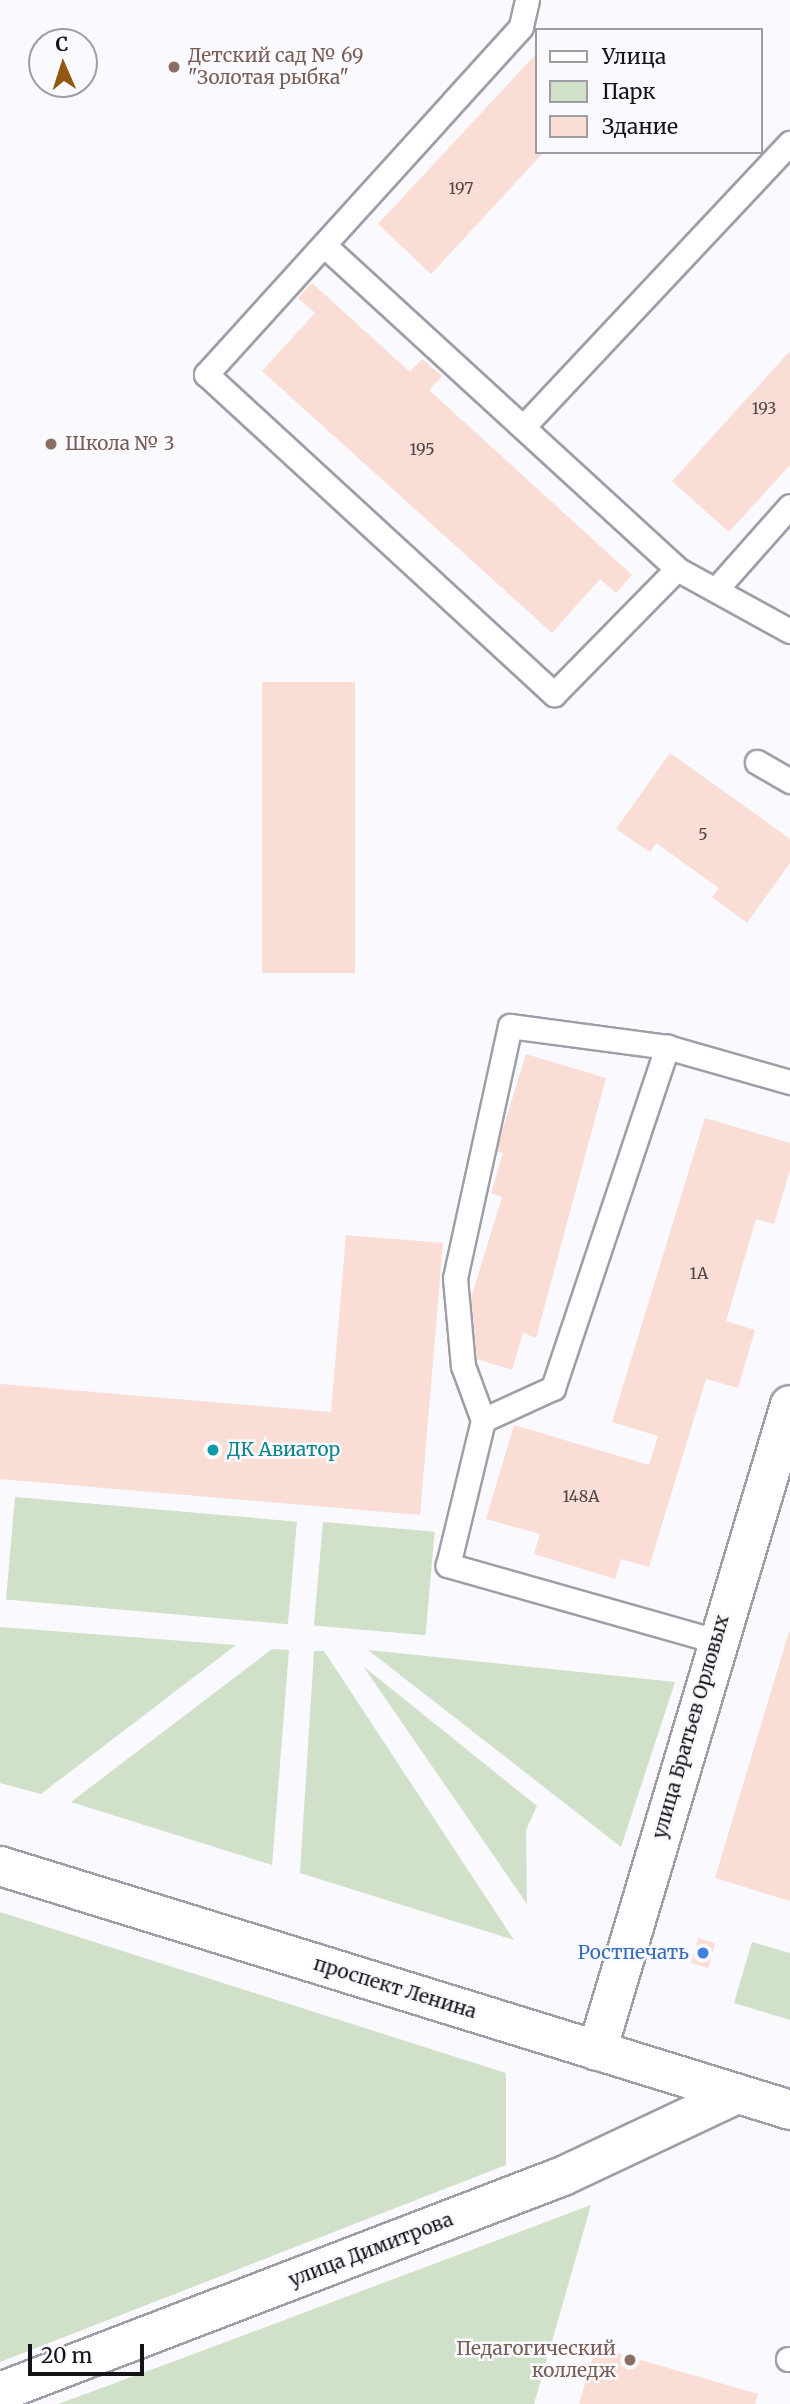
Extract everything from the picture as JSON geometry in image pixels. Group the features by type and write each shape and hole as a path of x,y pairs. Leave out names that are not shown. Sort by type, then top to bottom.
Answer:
{"street":[{"name":"улица Братьев Орловых","path":"597,2051 716,1642 790,1405"},
{"name":"проспект Ленина","path":"0,1866 790,2110"},
{"name":"улица Димитрова","path":"21,2392 563,2176 737,2094"}],"lane":[{"path":"527,0 521,27 206,374 554,694 677,569"},
{"path":"523,427 790,143"},
{"path":"325,246 677,569 718,587 790,631"},
{"path":"718,587 790,506"},
{"path":"757,762 790,781"},
{"path":"716,1642 448,1565 484,1420 463,1366 455,1278 510,1026 667,1047 790,1082"},
{"path":"484,1420 553,1388 667,1047"}],"green space":[{"path":"15,1497 297,1522 288,1624 6,1600"},
{"path":"323,1522 435,1532 426,1635 314,1626"},
{"path":"0,1627 236,1645 41,1794 0,1783"},
{"path":"272,1649 289,1650 272,1865 71,1802"},
{"path":"368,1650 675,1682 621,1847"},
{"path":"314,1651 324,1651 514,1940 300,1873"},
{"path":"363,1666 537,1806 526,1830 527,1904"},
{"path":"0,1912 506,2073 506,2165 0,2362"},
{"path":"752,1942 790,1953 790,2020 734,2003"},
{"path":"591,2205 534,2404 58,2404 183,2358"}],"building":[{"path":"534,56 534,154 542,154 431,274 378,224"},
{"path":"312,283 410,372 422,359 442,376 429,390 632,575 616,593 600,579 552,633 262,371 315,313 298,298"},
{"path":"790,351 790,465 729,532 672,481"},
{"path":"262,682 355,682 355,973 262,973"},
{"path":"670,753 790,839 790,863 747,923 712,897 719,888 656,843 650,852 616,829"},
{"path":"526,1054 606,1078 536,1338 523,1333 512,1370 477,1359 471,1298 502,1197 491,1193 503,1153 496,1151"},
{"path":"705,1118 790,1143 790,1170 774,1224 756,1219 726,1321 755,1330 738,1388 706,1379 649,1567 621,1559 615,1579 534,1554 540,1534 486,1519 514,1425 649,1465 658,1436 612,1422"},
{"name":"ДК Авиатор","path":"346,1235 443,1243 420,1515 0,1479 0,1384 331,1412"},
{"path":"790,1632 790,1901 715,1878"},
{"name":"Ростпечать","path":"698,1938 715,1943 708,1968 691,1963"},
{"name":"Педагогический колледж","path":"596,2347 758,2394 755,2404 579,2404"}],"place":[{"name":"Детский сад № 69 \"Золотая рыбка\"","path":"174,67"},
{"name":"Школа № 3","path":"51,444"},
{"name":"ДК Авиатор","path":"213,1450"},
{"name":"Ростпечать","path":"703,1953"},
{"name":"Педагогический колледж","path":"630,2360"}]}
